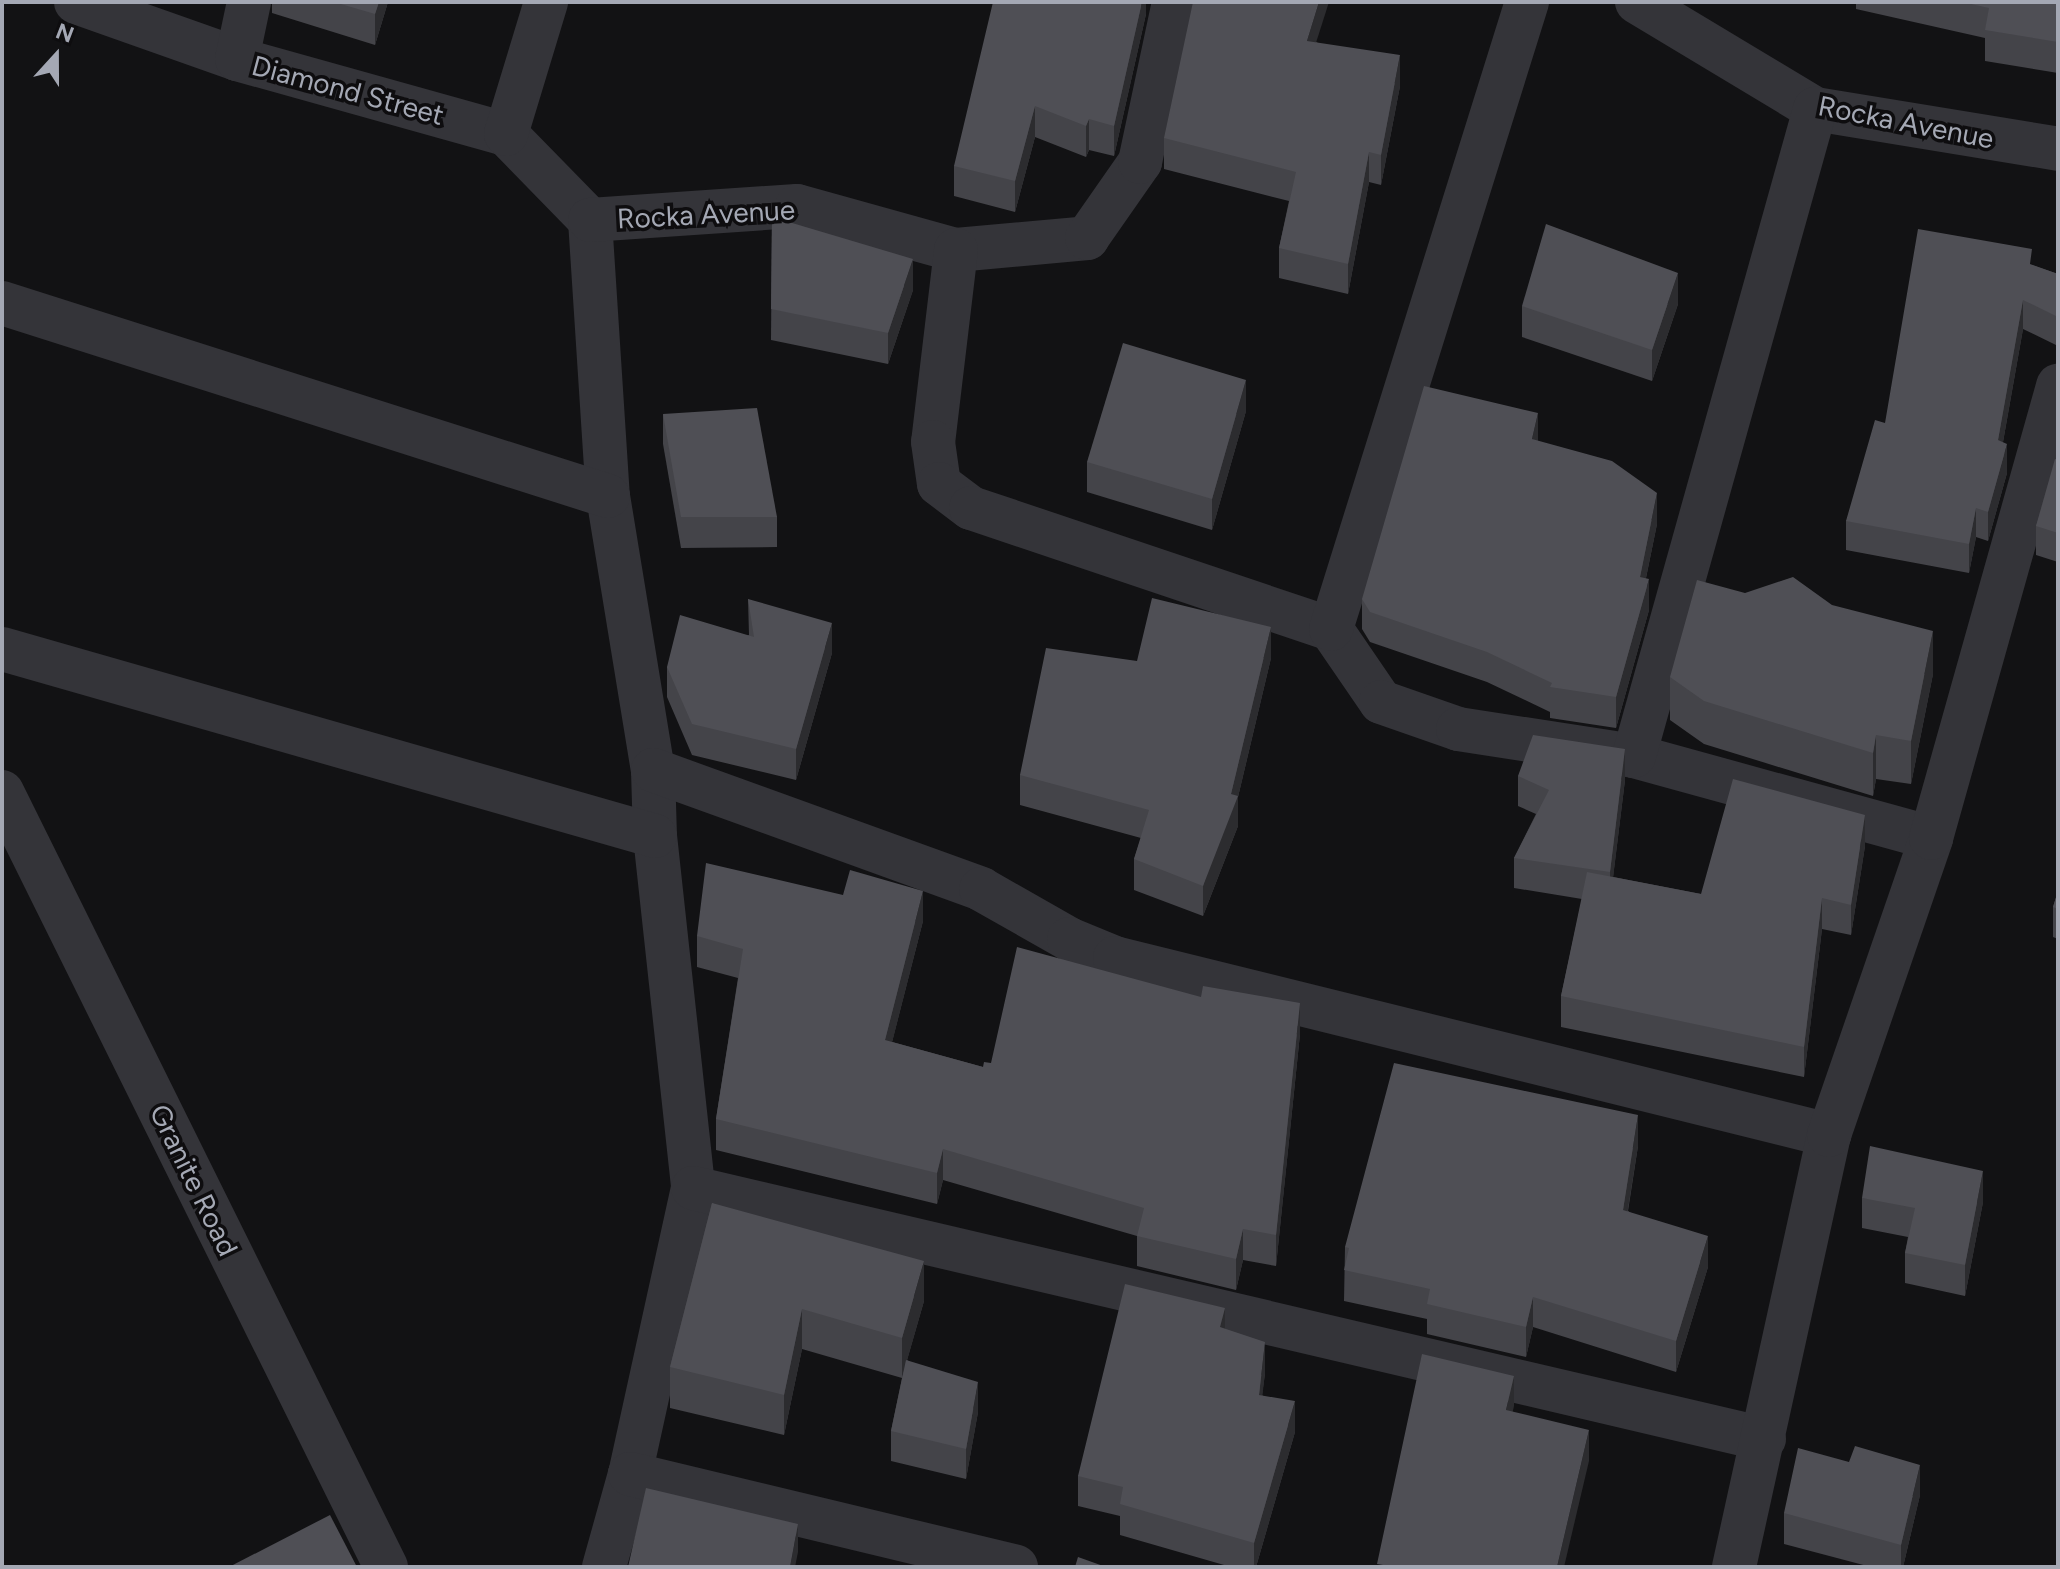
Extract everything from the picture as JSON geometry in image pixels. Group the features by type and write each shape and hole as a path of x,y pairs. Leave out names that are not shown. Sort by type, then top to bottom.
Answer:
{"street":[{"name":"Diamond Street","path":"76,2 237,59 506,134"},
{"path":"237,59 249,2"},
{"path":"546,2 506,134 590,220 608,496 653,770 655,836 693,1188 630,1474 604,1567"},
{"name":"Rocka Avenue","path":"590,220 797,206 956,250 1087,238 1140,162 1174,2"},
{"path":"1331,629 1527,2"},
{"name":"Rocka Avenue","path":"1637,2 1815,109 2058,149"},
{"path":"1634,756 1815,109"},
{"path":"956,250 933,442 939,484 971,508 1331,629 1381,702 1458,729 1634,756 1931,838"},
{"path":"2,303 608,496"},
{"path":"1734,1567 1829,1135 1931,838 2058,385"},
{"path":"2,649 655,836"},
{"path":"653,770 981,889 1069,939 1115,958 1829,1135"},
{"name":"Granite Road","path":"2,792 386,1567"},
{"path":"693,1188 1764,1439"},
{"path":"630,1474 1016,1567"}],"building":[{"path":"334,2 379,2 375,14"},
{"path":"993,2 1142,2 1114,126 1089,119 1086,126 1035,106 1015,181 954,166"},
{"path":"1193,2 1319,2 1307,41 1400,55 1381,155 1369,152 1348,264 1279,248 1296,172 1164,138"},
{"path":"1962,2 2058,2 2058,42 1985,30 1989,8"},
{"path":"772,217 913,259 888,333 771,309"},
{"path":"1546,224 1678,273 1652,350 1522,306"},
{"path":"1918,229 2032,249 2030,264 2058,274 2058,317 2023,300 1998,440 2007,444 1988,512 1976,508 1969,544 1846,521 1875,420 1885,423"},
{"path":"1123,343 1246,380 1212,499 1087,462"},
{"path":"1424,386 1538,413 1532,439 1612,461 1657,493 1640,577 1649,579 1616,697 1550,687 1552,683 1487,652 1370,612 1362,599"},
{"path":"757,408 777,517 681,517 663,414"},
{"path":"2055,459 2058,460 2058,533 2036,526"},
{"path":"1793,577 1832,605 1933,631 1911,741 1876,735 1873,753 1704,701 1670,677 1697,580 1745,593"},
{"path":"1152,598 1271,627 1231,794 1238,796 1203,886 1134,859 1149,810 1020,775 1046,648 1137,661"},
{"path":"748,599 832,623 796,749 692,724 667,667 680,615 754,637"},
{"path":"1533,735 1625,749 1610,872 1514,858 1549,790 1518,776"},
{"path":"1733,779 1865,815 1851,905 1822,898 1804,1047 1561,996 1587,872 1701,894"},
{"path":"706,863 843,895 850,870 923,891 885,1040 983,1067 984,1062 991,1063 1017,947 1201,997 1203,986 1300,1003 1276,1235 1243,1229 1236,1259 1137,1236 1144,1208 943,1149 937,1173 716,1119 743,949 697,936"},
{"path":"2058,891 2058,909 2053,907"},
{"path":"1394,1063 1638,1115 1623,1210 1708,1236 1676,1341 1533,1297 1526,1327 1427,1304 1430,1289 1344,1270 1349,1248 1345,1247"},
{"path":"1870,1146 1983,1171 1965,1265 1905,1253 1915,1208 1862,1198"},
{"path":"712,1203 924,1261 902,1338 802,1309 784,1395 670,1367"},
{"path":"1125,1284 1225,1308 1220,1327 1265,1342 1259,1395 1295,1401 1254,1543 1120,1504 1123,1487 1078,1476"},
{"path":"1422,1354 1514,1376 1506,1410 1589,1430 1557,1567 1395,1567 1377,1564"},
{"path":"906,1360 978,1382 966,1449 891,1431"},
{"path":"1855,1446 1920,1465 1901,1545 1784,1513 1798,1448 1849,1462"},
{"path":"646,1488 798,1524 790,1567 628,1567"},
{"path":"330,1515 357,1567 229,1567"},
{"path":"1078,1557 1106,1567 1075,1567"}]}
